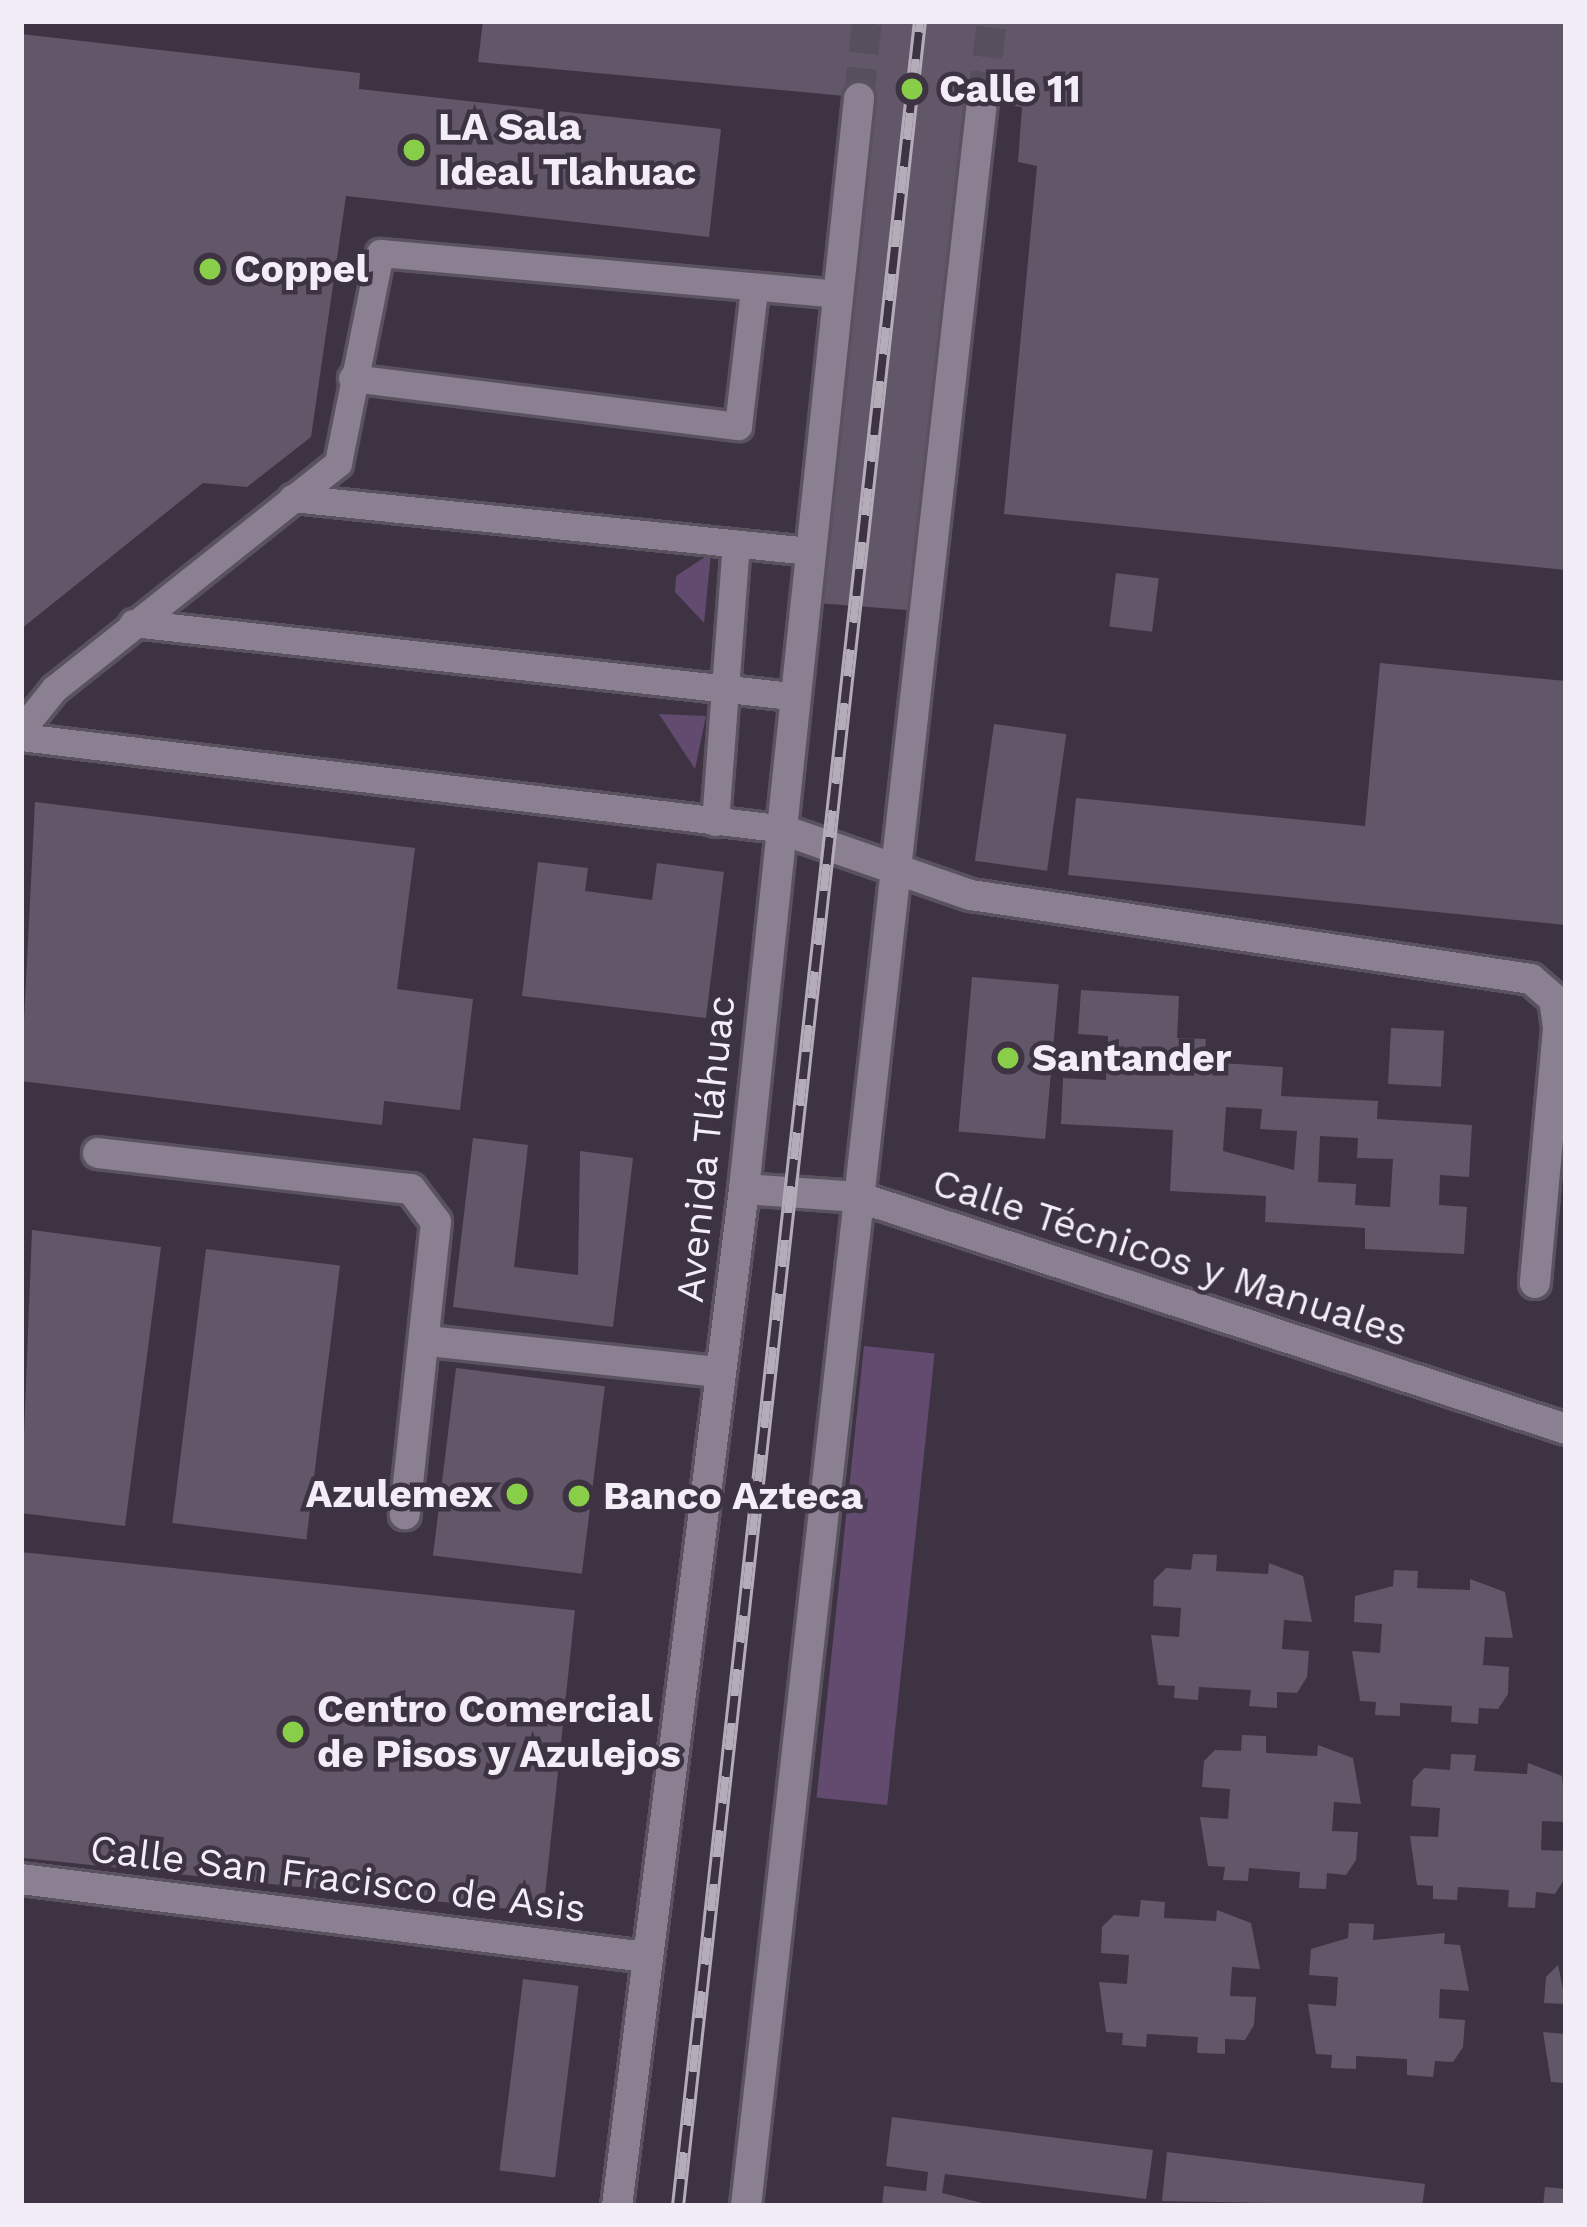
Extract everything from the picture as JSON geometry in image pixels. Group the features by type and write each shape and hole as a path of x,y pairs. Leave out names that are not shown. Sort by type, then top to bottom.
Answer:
{"main road":[{"name":"Avenida Tláhuac","path":"617,2206 744,1189 777,828 859,98"},
{"path":"746,2206 982,102"},
{"path":"777,828 970,896 1531,979 1554,999 1558,1029 1556,1154 1535,1282"},
{"path":"98,1153 411,1189 436,1222 428,1341 405,1514"},
{"name":"Calle Técnicos y Manuales","path":"744,1189 858,1197 1566,1429"},
{"path":"428,1341 720,1372"},
{"name":"Calle San Fracisco de Asis","path":"21,1879 646,1957"}],"lane":[{"path":"21,734 133,623 338,463 380,253 837,294"},
{"path":"352,378 738,427 754,289"},
{"path":"292,497 808,551"},
{"path":"715,822 736,544"},
{"path":"133,623 791,696"},
{"path":"21,734 777,828"}],"shaded area":[{"path":"711,553 704,623 675,592 676,576"},
{"path":"659,714 706,716 695,769"},
{"path":"864,1346 935,1353 887,1805 817,1798"}],"building":[{"path":"483,21 1566,21 1566,570 1004,514 1037,166 1018,162 1022,107 968,101 920,611 816,603 877,99 478,62"},
{"path":"21,34 360,73 359,89 721,129 709,237 346,196 311,437 247,487 203,483 21,629"},
{"path":"1116,573 1159,578 1152,632 1109,627"},
{"path":"1380,663 1566,681 1566,925 1068,875 1076,798 1365,826"},
{"path":"994,724 1066,734 1047,871 975,861"},
{"path":"35,802 415,848 397,989 473,999 460,1110 384,1101 382,1125 21,1081"},
{"path":"538,862 588,868 585,891 652,900 657,863 724,872 706,1018 522,996"},
{"name":"Santander","path":"972,977 1059,985 1045,1139 958,1131"},
{"path":"1081,990 1179,996 1177,1038 1206,1039 1204,1062 1283,1067 1281,1096 1378,1101 1377,1119 1472,1125 1469,1177 1440,1175 1439,1205 1467,1207 1464,1254 1365,1249 1365,1228 1265,1222 1266,1196 1170,1191 1173,1130 1061,1124 1063,1078 1106,1080 1108,1036 1078,1034","holes":["1226,1107 1262,1109 1260,1129 1297,1131 1294,1170 1223,1151","1320,1136 1358,1138 1357,1158 1393,1159 1390,1207 1355,1205 1356,1184 1318,1182"]},
{"path":"1391,1028 1444,1031 1441,1087 1388,1084"},
{"path":"473,1138 528,1145 514,1267 578,1275 580,1151 633,1158 613,1327 453,1307"},
{"path":"32,1230 161,1247 125,1526 21,1513"},
{"path":"206,1249 340,1265 306,1539 172,1523"},
{"name":"Azulemex","path":"456,1368 605,1386 582,1574 433,1556"},
{"name":"Centro Comercial de Pisos y Azulejos","path":"21,1552 575,1610 543,1913 21,1858"},
{"path":"1193,1554 1217,1555 1216,1571 1268,1574 1269,1563 1303,1576 1312,1622 1284,1620 1282,1649 1309,1651 1307,1677 1297,1693 1277,1692 1277,1708 1249,1706 1251,1690 1199,1687 1198,1700 1174,1698 1175,1686 1158,1685 1151,1635 1179,1637 1181,1608 1153,1606 1154,1580 1166,1568 1191,1570"},
{"path":"1394,1570 1418,1571 1417,1588 1470,1590 1470,1579 1505,1592 1513,1638 1485,1637 1483,1665 1509,1667 1508,1694 1498,1709 1479,1708 1478,1724 1451,1722 1452,1706 1400,1703 1400,1716 1375,1715 1376,1702 1360,1701 1352,1651 1380,1653 1382,1624 1354,1622 1355,1596 1393,1586"},
{"path":"1242,1735 1266,1736 1266,1753 1317,1756 1318,1745 1353,1758 1361,1804 1334,1802 1332,1831 1358,1832 1356,1860 1346,1875 1327,1873 1326,1889 1299,1888 1300,1872 1249,1868 1248,1881 1223,1880 1225,1867 1208,1866 1200,1817 1228,1819 1230,1789 1202,1787 1204,1761 1215,1750 1241,1751"},
{"path":"1451,1754 1476,1755 1474,1771 1527,1774 1528,1763 1562,1776 1566,1822 1542,1821 1541,1850 1566,1851 1565,1878 1555,1894 1536,1892 1535,1908 1508,1907 1509,1890 1458,1887 1457,1900 1433,1899 1433,1886 1417,1885 1410,1836 1438,1837 1440,1808 1411,1806 1413,1780 1424,1768 1450,1770"},
{"path":"1141,1900 1165,1902 1164,1918 1216,1921 1217,1910 1251,1923 1260,1969 1232,1967 1230,1996 1256,1997 1254,2025 1245,2040 1225,2039 1225,2054 1197,2053 1198,2037 1147,2034 1146,2047 1122,2045 1123,2033 1106,2032 1099,1982 1127,1984 1129,1955 1101,1953 1102,1927 1114,1915 1139,1917"},
{"path":"1349,1923 1374,1924 1373,1940 1445,1933 1444,1944 1460,1945 1469,1991 1440,1989 1439,2018 1465,2020 1463,2047 1453,2062 1435,2061 1433,2077 1407,2075 1407,2059 1356,2056 1356,2069 1331,2068 1332,2055 1316,2054 1308,2004 1336,2006 1338,1977 1309,1975 1311,1949 1348,1938"},
{"path":"1558,1965 1566,2004 1544,2003 1546,1977"},
{"path":"523,1979 579,1986 555,2177 499,2171"},
{"path":"1543,2032 1566,2034 1566,2083 1551,2082"},
{"path":"892,2117 1153,2150 1146,2199 945,2174 942,2193 994,2206 882,2206 884,2186 926,2191 928,2172 886,2166"},
{"path":"1167,2152 1425,2184 1422,2206 1162,2201"},
{"path":"1545,2187 1566,2189 1566,2206 1543,2206"}],"tunnel":[{"path":"859,98 867,21"},
{"path":"982,102 992,21"}],"railway":[{"path":"678,2206 920,21"}],"place":[{"name":"Calle 11","path":"912,89"},
{"name":"LA Sala Ideal Tlahuac","path":"414,150"},
{"name":"Coppel","path":"210,269"},
{"name":"Santander","path":"1008,1058"},
{"name":"Azulemex","path":"517,1494"},
{"name":"Banco Azteca","path":"579,1496"},
{"name":"Centro Comercial de Pisos y Azulejos","path":"293,1732"}]}
